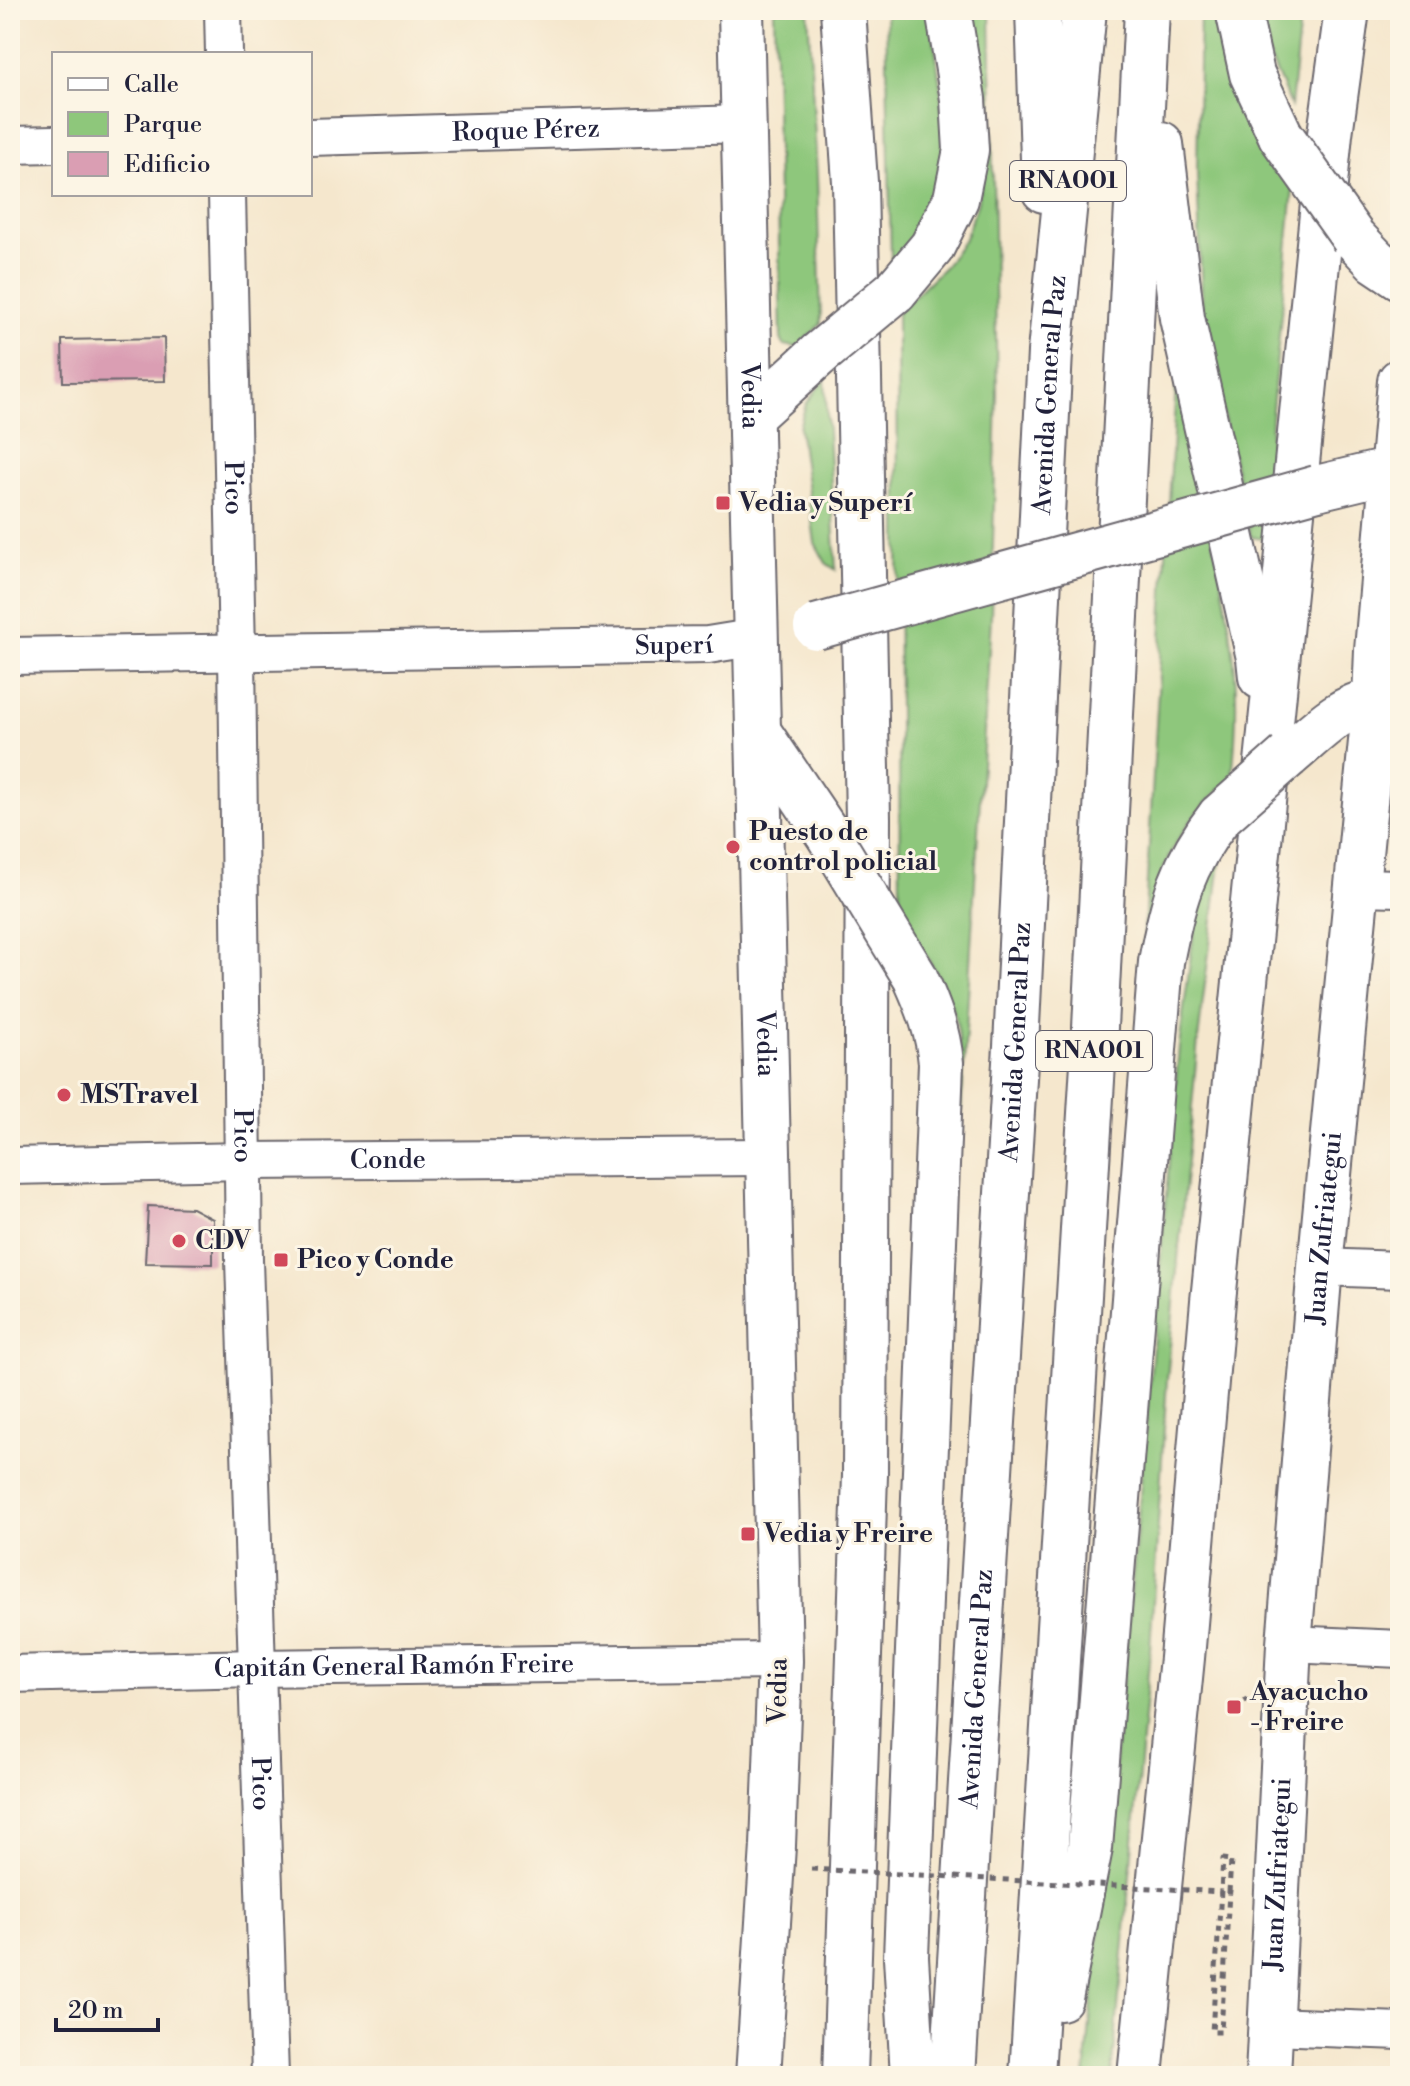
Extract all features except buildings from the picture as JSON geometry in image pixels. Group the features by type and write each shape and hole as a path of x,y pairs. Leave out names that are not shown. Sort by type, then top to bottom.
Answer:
{"main road":[{"name":"Vedia","path":"741,10 780,1661 773,1846 758,2076"},
{"path":"843,10 855,182 868,834 865,1475 845,2076"},
{"path":"855,182 864,80 863,10"},
{"path":"751,416 895,291 932,247 956,199 966,150 963,99 948,10"},
{"path":"1038,10 1050,352"},
{"name":"Avenida General Paz","path":"953,2076 1016,1046 1050,352 1084,10"},
{"path":"1238,10 1252,74 1281,136 1353,237 1376,261 1400,277"},
{"path":"1325,10 1330,134"},
{"path":"1140,2076 1182,1658 1213,1301 1278,756 1330,134 1347,10"},
{"path":"1147,18 1182,318 1259,658 1278,756"},
{"name":"RNA001","path":"1032,2076 1094,1047 1147,18"},
{"name":"Juan Zufriategui","path":"1268,2076 1289,1644 1320,1267 1396,469 1400,381"},
{"name":"Superí","path":"757,637 816,627 1317,488 1396,469"},
{"path":"1044,2076 1090,1848 1161,962 1173,903 1184,872 1201,841 1220,816 1278,756 1341,711 1375,700"},
{"path":"760,734 829,836 915,977 939,1039 941,1063 906,1957 913,2076"},
{"path":"831,2076 849,1959"},
{"path":"1149,1991 1150,2076"}],"street":[{"path":"223,10 224,52"},
{"name":"Roque Pérez","path":"312,137 743,124"},
{"path":"10,145 52,144"},
{"name":"Pico","path":"227,196 237,652 244,1260 270,2076"},
{"name":"Superí","path":"10,656 708,645 757,637"},
{"path":"1357,887 1400,888"},
{"name":"Conde","path":"10,1166 767,1157"},
{"path":"1320,1267 1400,1270"},
{"path":"1289,1644 1400,1649"},
{"name":"Capitán General Ramón Freire","path":"10,1674 780,1661"},
{"path":"1272,2026 1400,2031"}],"path":[{"path":"1224,1892 1221,2032 1212,2032 1224,1892 1231,1860 1223,1859 1224,1892"},
{"path":"811,1869 1242,1893"}],"green space":[{"path":"774,10 808,10 821,324 797,347 784,345 781,339"},
{"path":"886,10 930,10 941,92 944,155 938,187 918,233 891,263"},
{"path":"969,10 990,10 997,395 991,617 961,1113 958,1113 960,1047 956,1021 936,973 900,913 897,313 945,266 965,238 977,205 984,169"},
{"path":"1200,10 1215,10 1231,72 1294,178 1271,420 1267,536 1263,539 1251,537 1203,325 1197,173"},
{"path":"1259,10 1301,10 1291,106 1267,51"},
{"path":"825,379 836,570 826,563 815,543 799,427 806,404"},
{"path":"1176,383 1217,557 1229,627 1235,676 1235,734 1232,778 1195,815 1170,854 1154,897 1143,948"},
{"path":"1221,855 1198,1040 1167,1380 1150,1650 1112,2076 1085,2076 1179,1046 1197,908 1205,882"}],"place":[{"name":"Vedia y Superí","path":"723,503"},
{"name":"Puesto de control policial","path":"733,847"},
{"name":"MSTravel","path":"64,1095"},
{"name":"CDV","path":"179,1241"},
{"name":"Pico y Conde","path":"281,1260"},
{"name":"Vedia y Freire","path":"748,1534"},
{"name":"Ayacucho - Freire","path":"1234,1707"}]}
